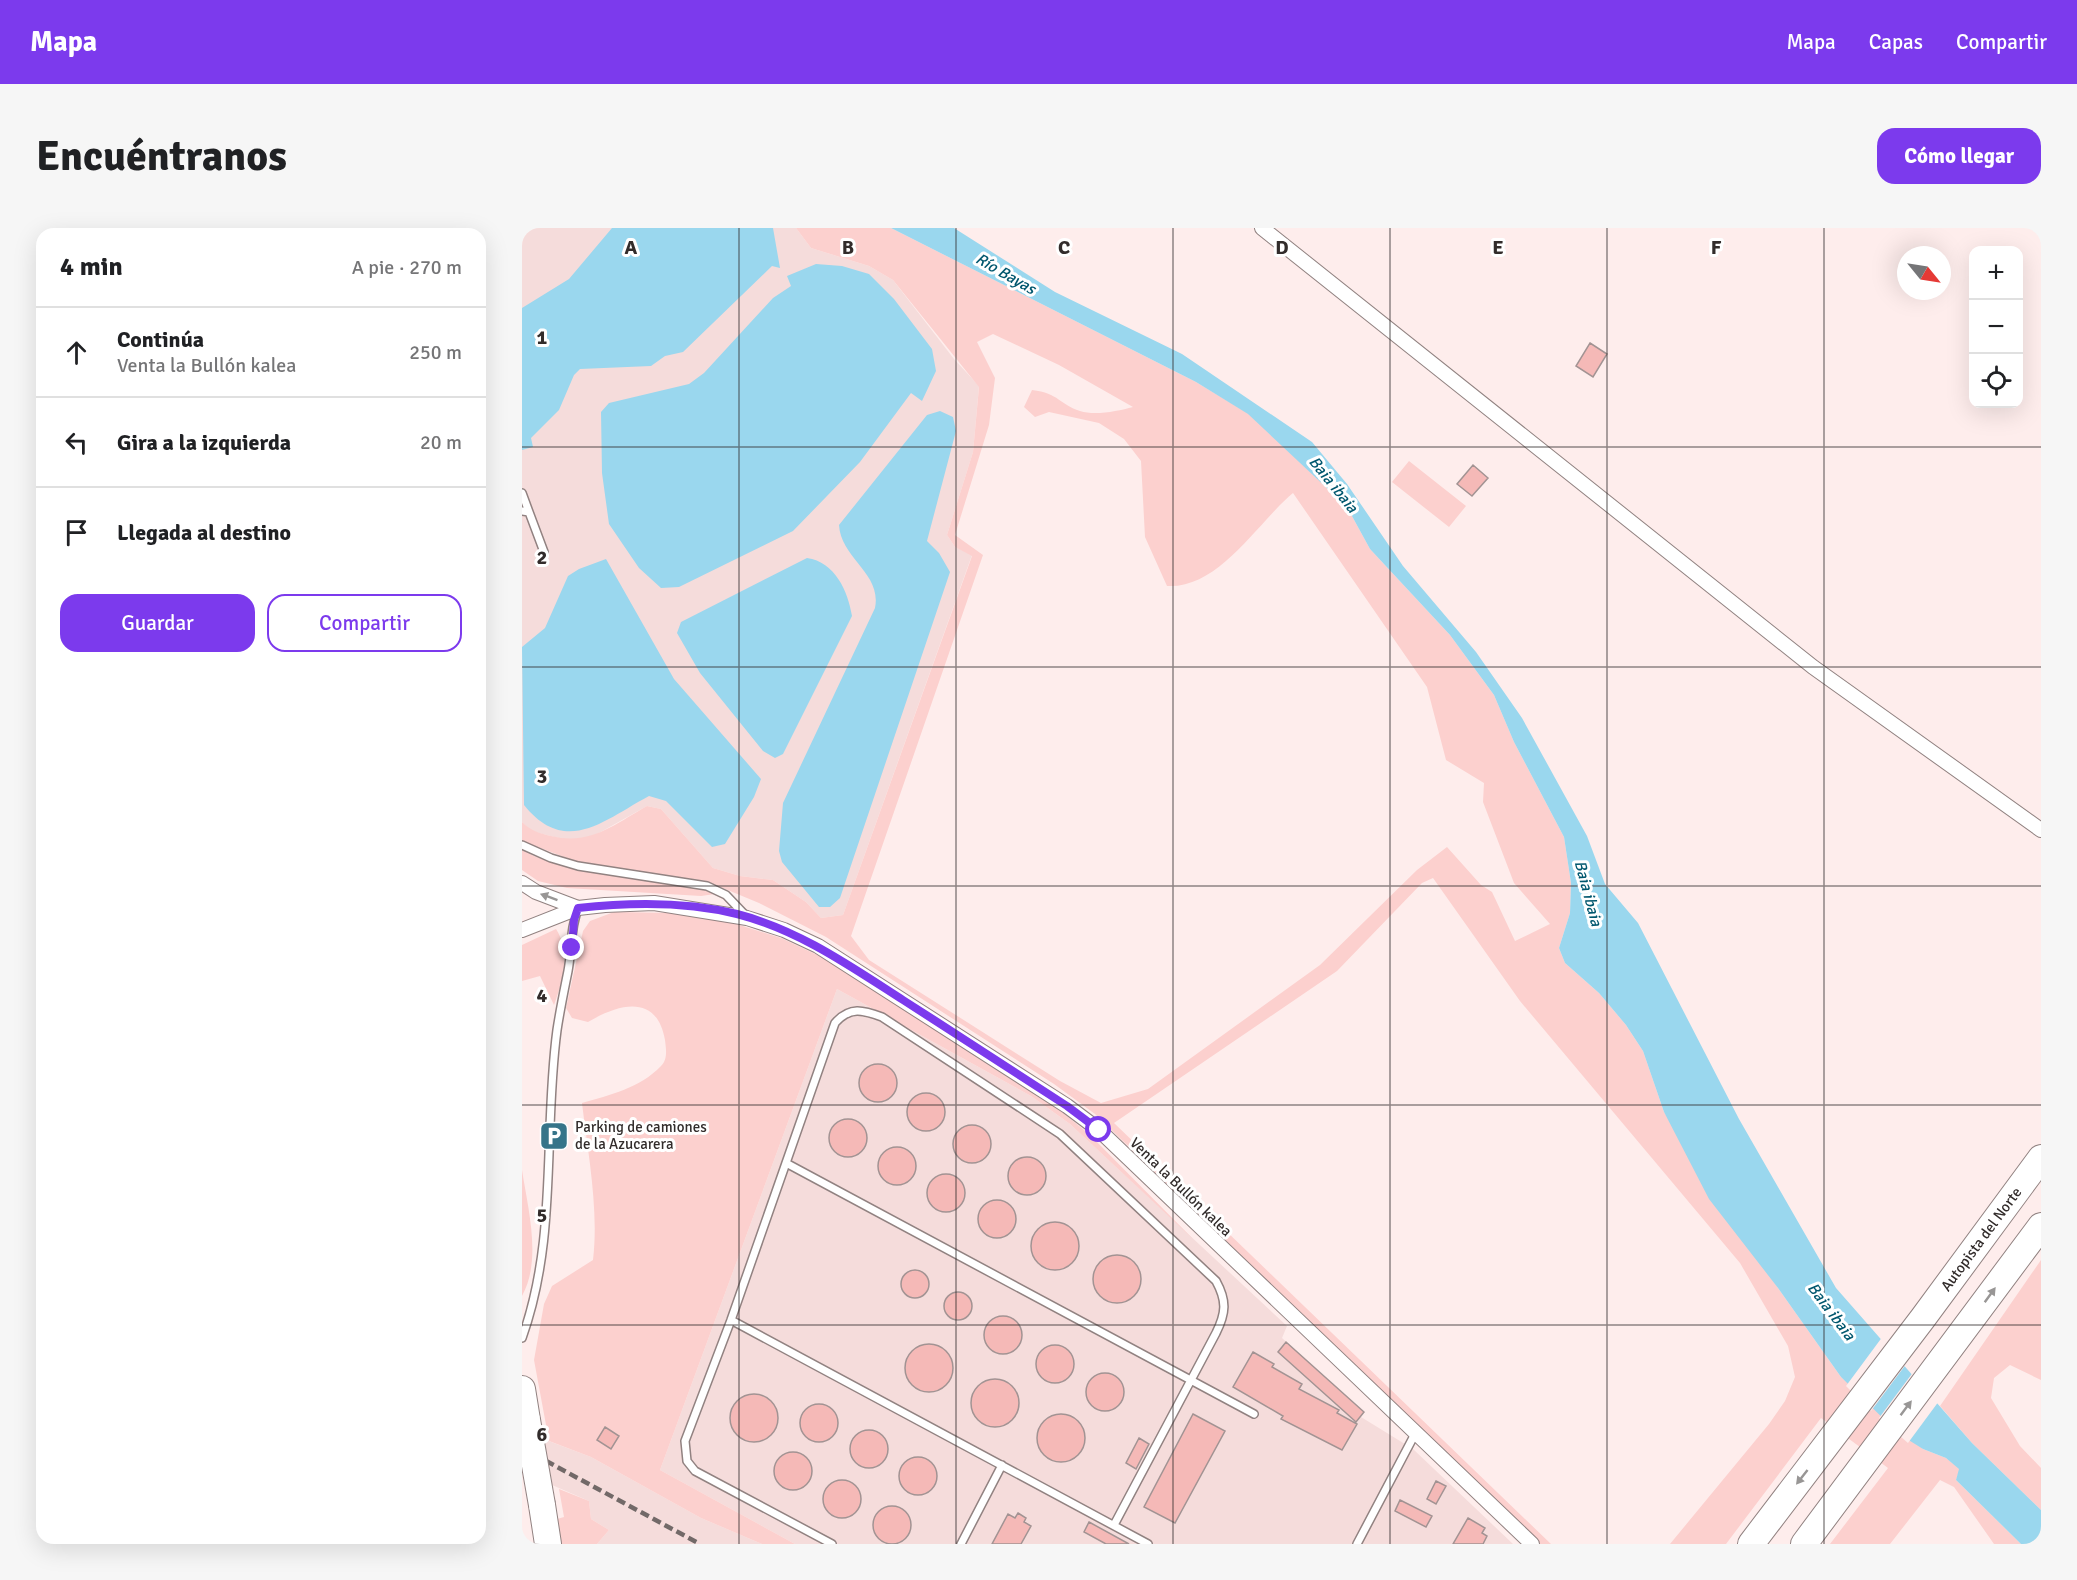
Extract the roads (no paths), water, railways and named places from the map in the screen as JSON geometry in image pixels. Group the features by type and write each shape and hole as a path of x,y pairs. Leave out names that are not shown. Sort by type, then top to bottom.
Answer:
{"highway":[{"name":"Autopista del Norte","path":"1751,1544 2041,1158"},
{"path":"1804,1544 2041,1226"},
{"path":"522,1389 548,1544"}],"street":[{"path":"1262,228 1813,667 2041,830"},
{"path":"522,883 537,892 578,908"},
{"name":"Venta la Bullón kalea","path":"578,908 654,903 747,918 784,930 835,956 1058,1100 1094,1126 1532,1544"},
{"path":"522,930 578,908"}],"lane":[{"path":"522,493 525,512 544,552"},
{"path":"522,845 551,858 578,866 707,886 726,895 747,918"},
{"path":"522,1338 532,1310 544,1254 557,1031 572,948 574,920 578,908"},
{"path":"832,1544 695,1471 687,1461 685,1441 731,1320 835,1023 842,1015 852,1010 860,1010 882,1017 1060,1134 1216,1281 1225,1304 1223,1319 1114,1525"},
{"path":"786,1163 1193,1379 1254,1414"},
{"path":"731,1320 1148,1544"},
{"path":"1357,1544 1416,1432"},
{"path":"961,1544 1002,1466"}],"water":[{"path":"612,228 773,228 780,268 772,266 683,352 665,356 651,366 580,369 574,375 559,410 531,438 533,447 522,450 522,308 569,279"},
{"path":"891,228 954,228 1055,292 1182,354 1312,442 1347,484 1403,566 1476,652 1522,718 1587,836 1605,884 1638,923 1739,1119 1836,1288 1972,1443 2041,1510 2041,1544 2021,1544 1956,1480 1959,1469 1946,1458 1923,1449 1899,1434 1841,1377 1778,1288 1709,1199 1664,1112 1643,1051 1626,1025 1599,993 1565,963 1559,948 1570,913 1571,883 1564,837 1514,742 1494,695 1450,635 1370,549 1347,507 1248,414 1196,382"},
{"path":"816,264 842,266 869,274 894,299 932,349 936,371 922,401 911,393 860,462 793,531 679,587 661,588 639,568 609,524 602,473 601,412 609,403 689,384 704,373 773,298 791,286 787,276"},
{"path":"940,411 953,417 956,431 927,541 939,553 950,572 840,898 830,907 819,907 782,862 779,851 783,803 875,608 876,596 873,585 846,547 839,525 927,415"},
{"path":"807,558 825,565 838,579 847,597 852,616 783,754 775,758 763,751 700,673 677,633 681,622"},
{"path":"606,559 674,679 761,779 754,797 725,844 712,847 666,801 649,796 601,823 585,829 570,831 555,829 540,821 524,805 522,647 545,628 568,576 579,569"}],"railway":[{"path":"522,1448 700,1544"}],"place":[{"name":"Parking de camiones de la Azucarera","path":"554,1136"}],"water label":[{"name":"Río Bayas","path":"1006,273"},
{"name":"Baia ibaia","path":"1334,484"},
{"name":"Baia ibaia","path":"1589,893"},
{"name":"Baia ibaia","path":"1832,1311"}]}
